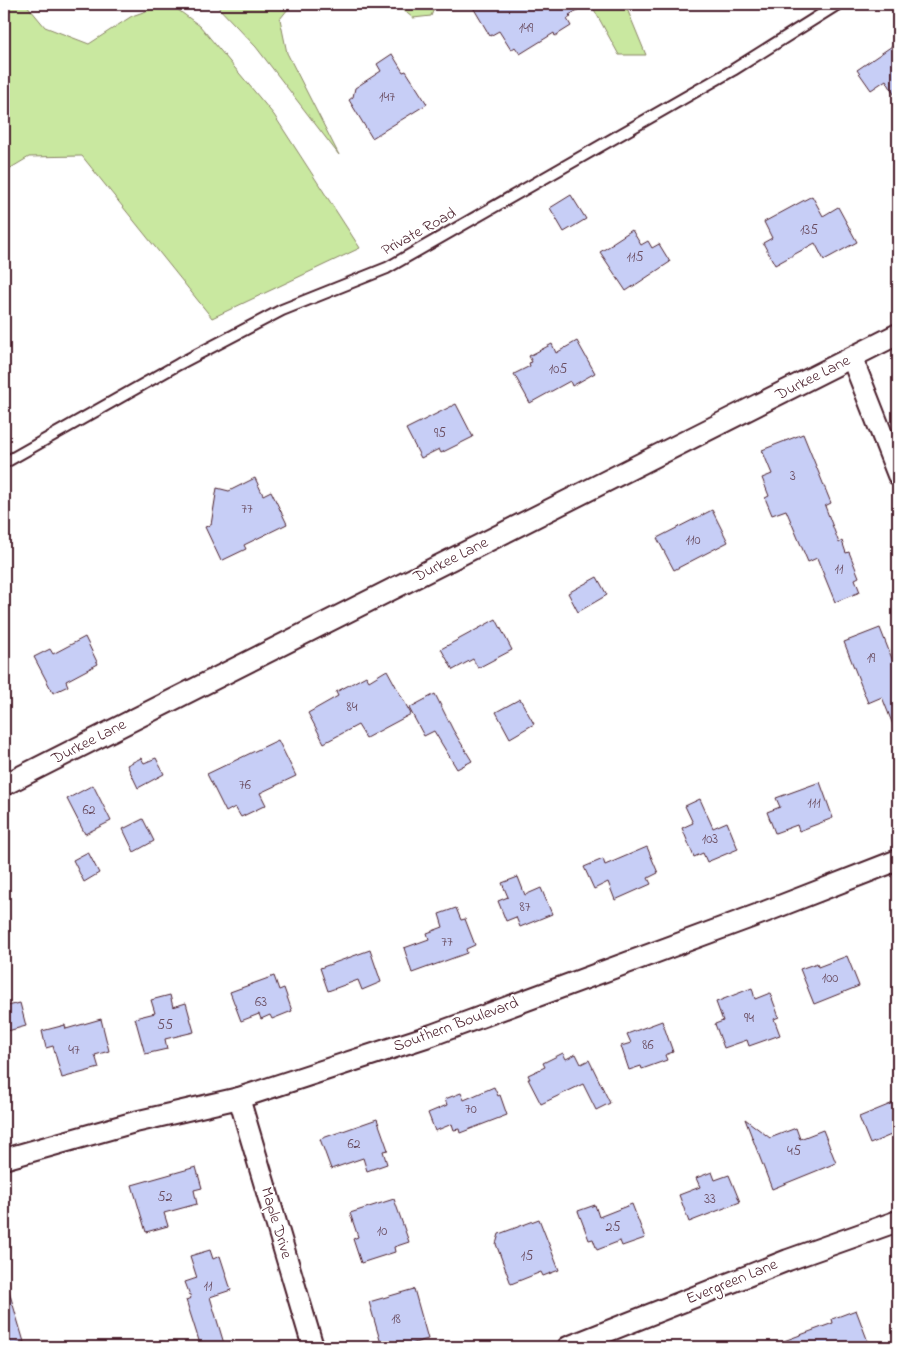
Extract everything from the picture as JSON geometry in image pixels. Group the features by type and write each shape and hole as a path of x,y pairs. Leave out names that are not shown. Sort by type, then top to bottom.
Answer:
{"street":[{"name":"Durkee Lane","path":"4,785 898,334"},
{"path":"852,358 898,475"},
{"name":"Southern Boulevard","path":"4,1159 135,1122 239,1098 432,1035 762,913 898,860"},
{"name":"Maple Drive","path":"239,1098 313,1347"},
{"name":"Evergreen Lane","path":"568,1347 788,1260 898,1221"}],"lane":[{"name":"Private Road","path":"4,464 179,364 282,310 386,268 734,70 838,4"}],"green space":[{"path":"4,4 26,4 45,27 89,44 132,16 170,4 200,26 274,115 360,248 212,318 82,156 29,157 4,172"},
{"path":"215,4 292,4 280,19 287,53 339,155 256,47"},
{"path":"396,4 436,4 431,16 413,18"},
{"path":"591,4 625,4 646,55 619,55"}],"building":[{"path":"471,4 588,4 569,15 571,17 567,19 571,26 555,36 554,33 520,54 515,47 511,50 499,31 490,36"},
{"path":"898,42 898,101 886,80 871,90 857,70"},
{"path":"392,54 403,72 406,71 427,104 372,138 349,100 353,97 355,88 381,71 377,64"},
{"path":"571,195 586,219 564,232 550,208"},
{"path":"812,196 823,216 838,207 857,242 824,260 815,243 775,265 763,243 772,238 764,222"},
{"path":"632,230 641,245 648,241 652,248 659,244 670,262 626,291 600,252"},
{"path":"577,341 595,373 572,386 570,381 530,403 514,374 530,366 529,363 532,362 529,356 552,344 556,353"},
{"path":"456,404 473,437 441,453 439,449 421,458 406,429"},
{"path":"803,434 831,503 825,506 839,543 842,541 846,553 849,552 859,577 855,579 860,592 835,602 817,558 808,562 786,510 772,515 765,498 769,496 762,478 772,474 762,450"},
{"path":"255,478 263,495 271,491 287,524 244,545 246,549 221,561 205,527 211,525 217,488 229,491"},
{"path":"712,510 728,542 674,570 657,538"},
{"path":"597,577 607,595 578,612 568,593"},
{"path":"496,619 512,650 478,668 473,659 453,670 441,649"},
{"path":"880,628 898,674 897,735 882,697 868,703 844,642"},
{"path":"85,637 98,664 66,681 68,686 53,693 34,657 50,649 53,654"},
{"path":"387,670 411,714 366,738 358,725 324,743 308,713 338,696 336,692 366,676 369,681"},
{"path":"435,694 453,730 472,761 457,769 434,731 424,736 409,708"},
{"path":"520,699 534,724 510,738 496,712"},
{"path":"278,740 296,776 260,793 266,805 241,817 235,807 226,812 207,774"},
{"path":"141,758 144,763 156,758 164,774 138,788 127,765"},
{"path":"820,782 833,818 799,831 797,825 775,833 767,812 780,807 776,798"},
{"path":"93,785 111,821 85,834 67,799"},
{"path":"700,799 713,828 727,822 738,849 707,862 703,853 694,857 682,828 693,823 685,806"},
{"path":"143,819 154,841 134,852 123,829"},
{"path":"647,847 658,873 648,878 651,884 615,900 608,882 594,889 584,867 603,859 605,865"},
{"path":"88,852 99,873 84,882 73,860"},
{"path":"518,877 525,895 541,888 552,914 520,927 516,917 506,921 498,901 508,897 502,883"},
{"path":"456,908 461,920 465,919 475,945 466,949 467,953 412,973 404,948 429,939 427,933 443,927 439,914"},
{"path":"370,950 381,982 362,990 358,980 328,991 320,968"},
{"path":"847,956 859,986 814,1004 800,969 817,963 818,967"},
{"path":"274,976 279,990 284,988 292,1011 272,1019 270,1015 261,1019 259,1014 241,1021 230,992"},
{"path":"752,988 755,999 770,993 779,1017 774,1019 780,1035 749,1046 747,1040 724,1048 715,1024 723,1021 716,1002"},
{"path":"170,995 173,1007 186,1003 194,1032 165,1039 167,1049 145,1054 135,1018 155,1013 151,1000"},
{"path":"20,1003 26,1026 4,1032 4,1007"},
{"path":"101,1019 109,1051 95,1055 99,1068 62,1078 53,1046 46,1048 42,1031 65,1025 66,1029"},
{"path":"662,1021 673,1052 665,1055 667,1060 642,1069 641,1066 629,1070 621,1046 631,1043 627,1034"},
{"path":"563,1053 566,1059 576,1054 581,1064 589,1060 610,1103 596,1110 583,1084 541,1104 528,1079 530,1079 528,1075 545,1067 543,1063"},
{"path":"494,1087 498,1096 500,1095 507,1115 460,1133 459,1129 454,1130 452,1124 435,1131 428,1113 447,1105 445,1099 461,1093 464,1100"},
{"path":"898,1101 898,1132 870,1144 859,1117"},
{"path":"377,1119 388,1150 383,1151 387,1164 367,1171 363,1158 331,1169 320,1139"},
{"path":"745,1119 770,1138 796,1128 800,1139 823,1130 836,1163 772,1189"},
{"path":"196,1167 202,1188 194,1190 197,1204 164,1213 168,1226 146,1232 132,1185"},
{"path":"712,1172 715,1180 729,1175 740,1202 689,1222 679,1195 700,1187 696,1178"},
{"path":"394,1199 409,1242 394,1247 395,1252 361,1263 353,1239 358,1237 350,1213"},
{"path":"632,1204 645,1238 622,1246 620,1241 597,1250 593,1239 589,1240 578,1211 595,1205 599,1217"},
{"path":"539,1219 559,1270 543,1276 541,1272 511,1284 496,1244 499,1234"},
{"path":"210,1250 213,1259 220,1256 231,1290 210,1297 225,1347 201,1347 186,1300 191,1298 185,1282 197,1278 190,1256"},
{"path":"4,1288 8,1288 24,1342 6,1347 4,1347"},
{"path":"414,1289 428,1339 400,1347 382,1347 369,1302"},
{"path":"856,1310 870,1347 773,1347 773,1345 833,1323 832,1319"}]}
